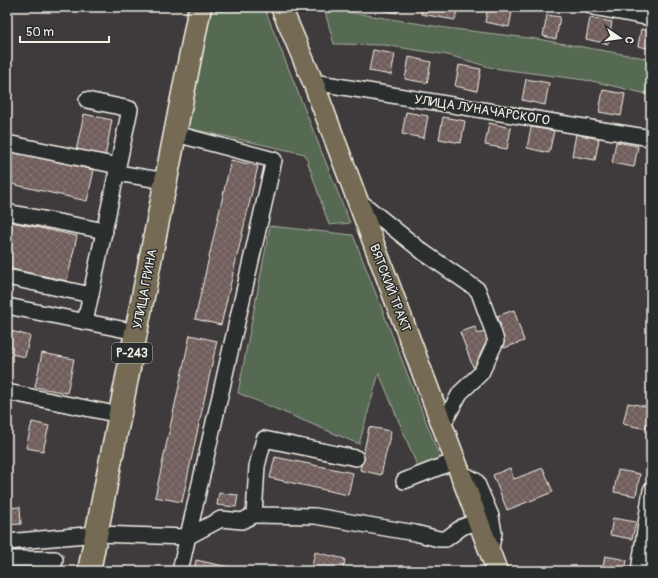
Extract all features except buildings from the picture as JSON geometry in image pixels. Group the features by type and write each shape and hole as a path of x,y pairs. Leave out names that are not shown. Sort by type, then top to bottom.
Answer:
{"highway":[{"name":"УЛИЦА ГРИНА","path":"89,571 200,7"}],"main road":[{"name":"ВЯТСКИЙ ТРАКТ","path":"281,7 313,82 497,571"}],"street":[{"path":"593,7 651,18"},
{"name":"УЛИЦА ЛУНАЧАРСКОГО","path":"313,82 651,138"},
{"path":"85,322 130,109 87,100"},
{"path":"176,134 274,160 180,571"},
{"path":"7,143 166,181"},
{"path":"357,199 423,252 478,290 496,341 481,373 460,393 442,426"},
{"path":"7,212 105,231"},
{"path":"7,277 91,294"},
{"path":"7,306 136,332"},
{"path":"7,392 120,415"},
{"path":"254,515 256,466 264,439 356,458"},
{"path":"404,481 457,466 476,481 491,516 494,532 490,552"},
{"path":"639,571 651,490"},
{"path":"7,542 96,534 187,537 221,519 242,520 254,515 315,516 415,533 439,540 446,539 462,527 478,521"},
{"path":"7,559 54,565 62,537"}],"green space":[{"path":"212,7 264,7 350,223 329,225 305,154 187,128"},
{"path":"324,8 446,28 537,39 651,59 651,95 592,81 493,68 448,55 384,45 334,44"},
{"path":"270,226 353,235 441,460 418,468 379,373 359,444 238,393"}]}
